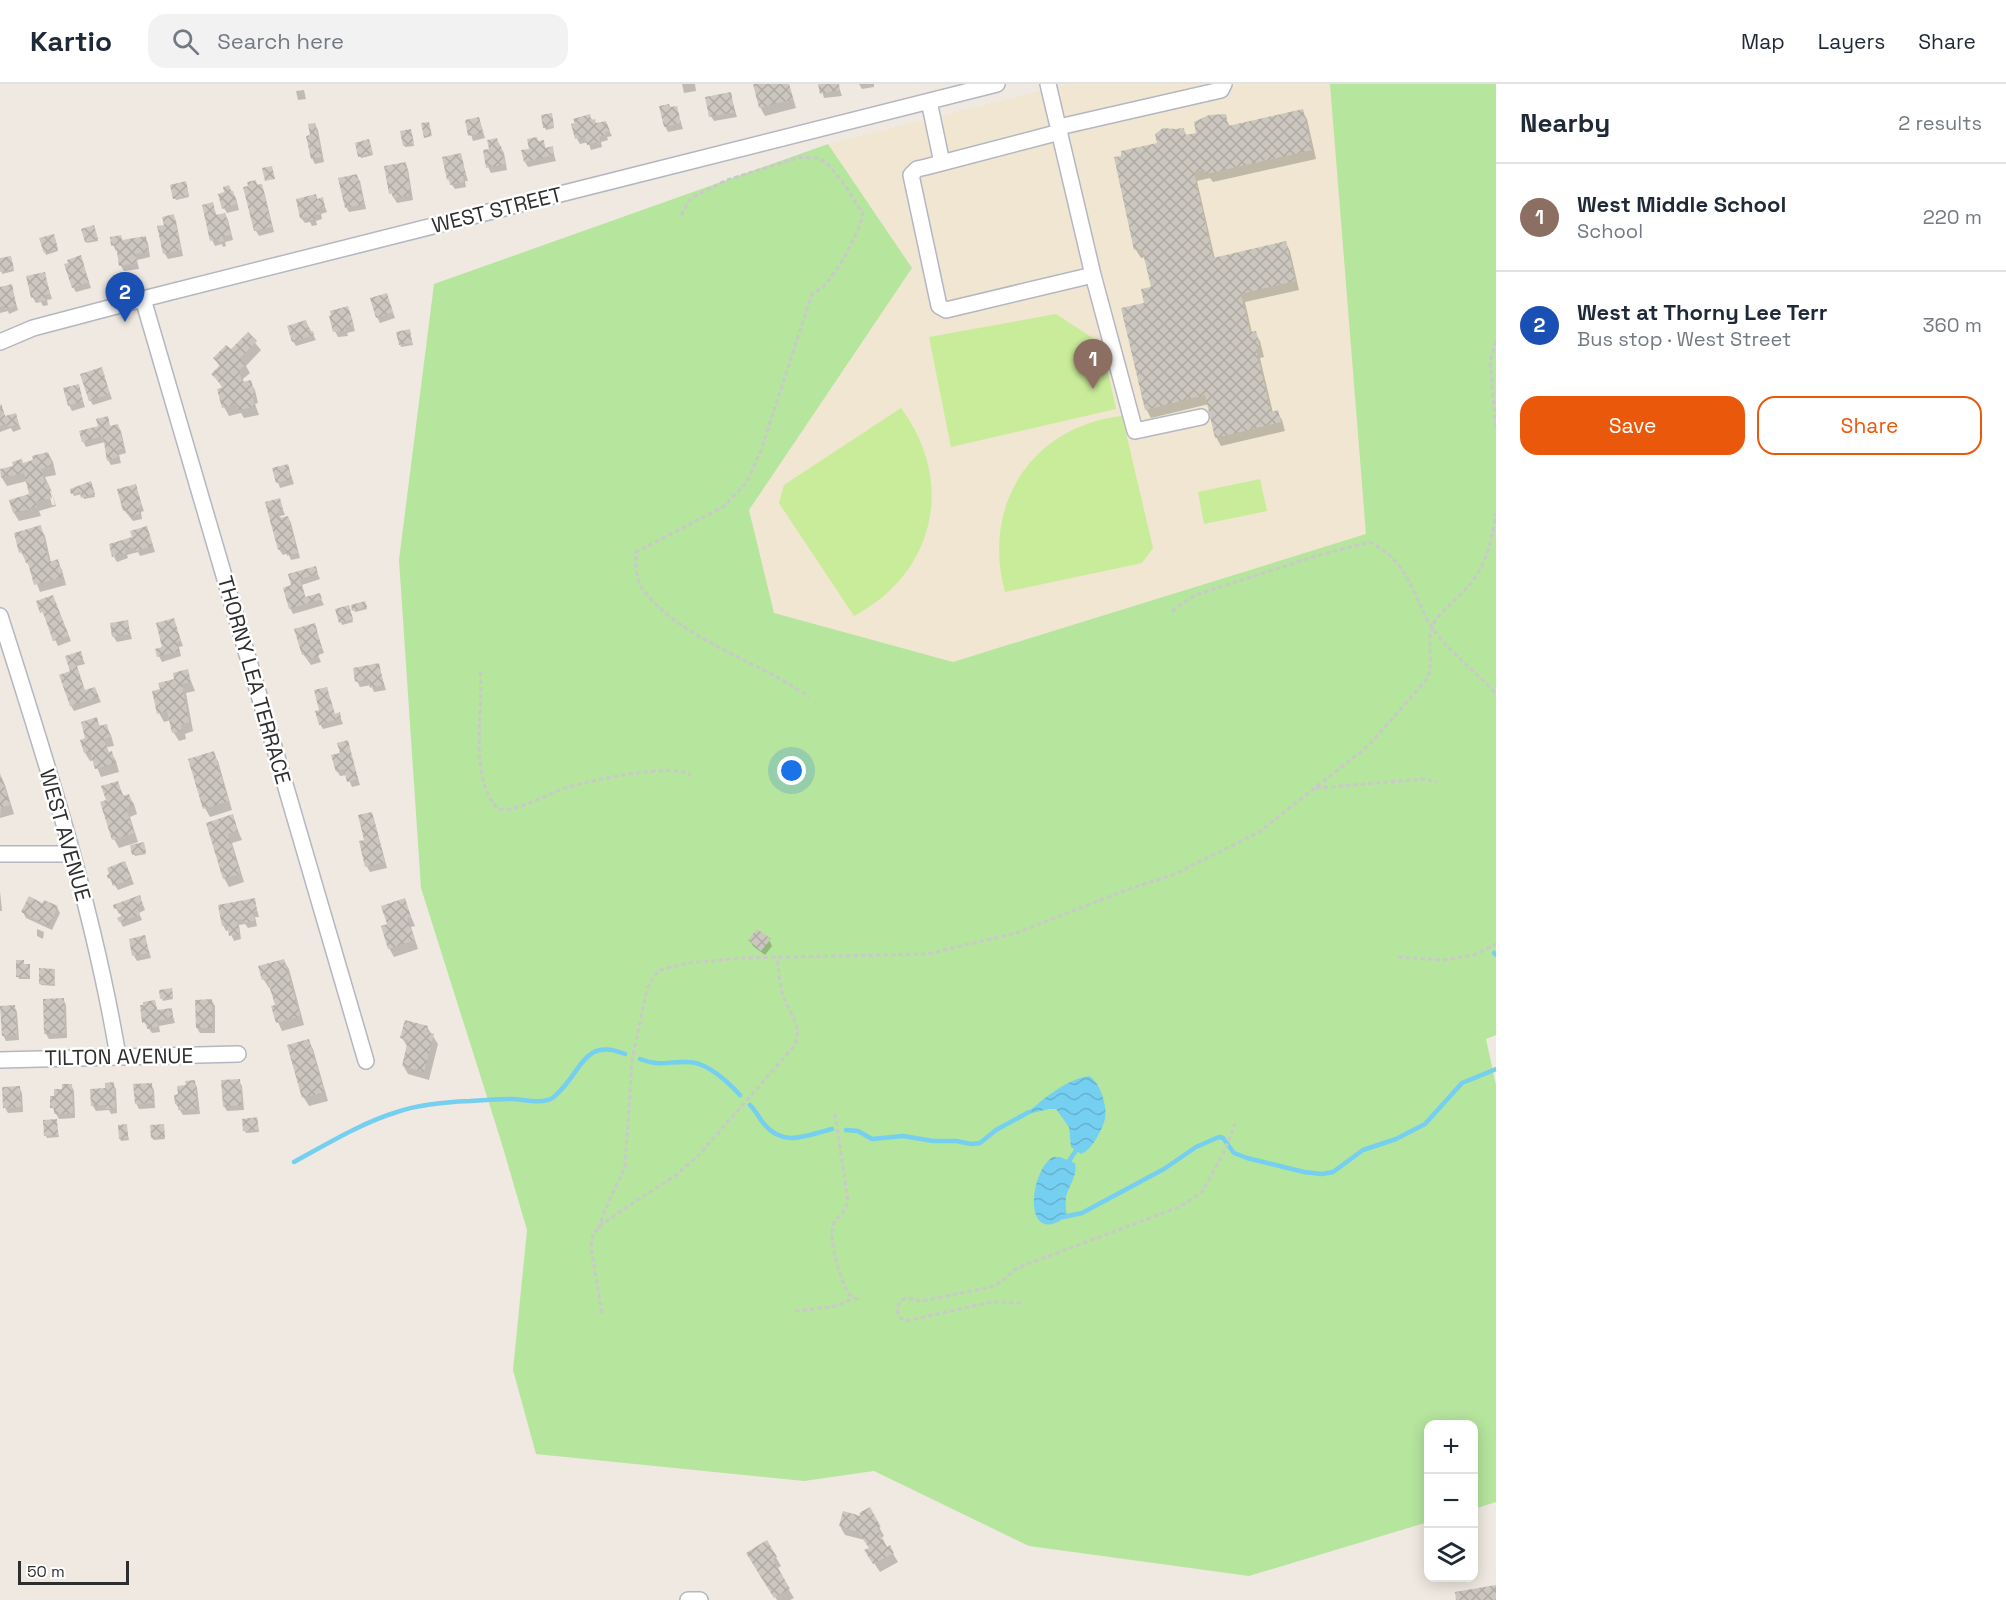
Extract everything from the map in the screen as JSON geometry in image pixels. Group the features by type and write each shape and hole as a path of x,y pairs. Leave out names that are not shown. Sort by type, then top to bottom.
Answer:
{"street":[{"name":"WEST STREET","path":"0,342 33,328 143,299 997,84"},
{"path":"1048,84 1093,275 1135,431 1201,417"},
{"path":"1093,275 942,309 939,306 911,175 917,169 1221,90 1224,84"},
{"path":"929,101 942,163"},
{"name":"THORNY LEA TERRACE","path":"143,299 366,1061"},
{"name":"WEST AVENUE","path":"1,626 72,854 110,1006 118,1056"},
{"path":"0,854 72,854"},
{"name":"TILTON AVENUE","path":"0,1060 238,1054"},
{"path":"688,1600 700,1600"}],"path":[{"path":"681,215 691,198 719,184 800,157 816,158 826,162 844,184 862,214 861,224 847,250 823,287 812,294 761,450 747,482 723,507 636,552 635,567 643,590 666,612 697,634 794,686 809,697"},
{"path":"1496,341 1490,362 1496,427"},
{"path":"598,1229 603,1212 625,1167 629,1075 647,989 660,970 687,963 742,958 927,954 1016,933 1129,889 1175,874 1259,832 1368,746 1426,680 1430,673 1430,636 1435,621 1472,582 1479,570 1491,540 1496,513"},
{"path":"1172,611 1195,595 1316,556 1370,542 1382,549 1404,571 1413,586 1426,619 1440,638 1496,694"},
{"path":"480,672 482,690 480,766 490,801 498,809 514,809 569,787 650,771 676,770 687,772 691,776"},
{"path":"1314,788 1425,779 1437,782"},
{"path":"1398,957 1443,960 1474,955 1496,944"},
{"path":"602,1313 591,1248 593,1234 602,1224 675,1176 699,1155 795,1045 798,1038 798,1027 783,995 777,957"},
{"path":"835,1114 848,1202 845,1211 834,1222 831,1233 845,1286 853,1298"},
{"path":"1021,1303 991,1302 906,1321 899,1317 897,1311 899,1304 906,1298 922,1301 991,1287 1001,1282 1017,1268 1179,1207 1202,1192 1224,1152 1235,1124"},
{"path":"795,1311 837,1306 853,1298 861,1300"}],"shaded area":[{"path":"1069,84 1330,84 1367,534 953,662 774,614 749,510 912,268 828,144"}],"green space":[{"path":"1330,84 1496,84 1496,1035 1486,1039 1496,1085 1496,1502 1478,1508 1478,1420 1424,1420 1424,1523 1249,1576 1029,1546 874,1471 804,1481 536,1454 513,1370 527,1230 421,888 399,560 434,284 828,144 912,268 749,510 774,613 953,662 1366,534"},
{"path":"1056,314 1102,344 1116,409 951,447 929,337"},
{"path":"901,408 918,436 928,466 932,495 928,524 919,551 903,576 882,598 854,616 779,503 784,485"},
{"path":"1122,416 1153,548 1142,563 1005,592 999,560 1000,529 1008,501 1021,475 1039,453 1062,435 1090,423"},
{"path":"1260,479 1267,511 1204,524 1198,492"}],"water":[{"path":"1089,1076 1100,1089 1106,1114 1096,1139 1081,1154 1071,1147 1069,1127 1056,1109 1024,1115 1062,1086"},
{"path":"1053,1157 1060,1157 1075,1163 1076,1167 1066,1197 1067,1216 1053,1224 1043,1223 1037,1216 1034,1205 1038,1177"}],"building":[{"path":"753,84 789,84 793,99 759,108"},
{"path":"818,84 839,84 840,90 820,94"},
{"path":"731,92 735,112 709,117 705,97"},
{"path":"669,104 670,107 677,106 681,123 664,127 659,106"},
{"path":"1303,109 1312,150 1206,174 1205,170 1194,172 1213,258 1286,241 1295,281 1241,294 1250,332 1256,331 1260,348 1256,349 1271,412 1278,410 1281,422 1215,438 1205,395 1145,410 1121,308 1144,303 1141,289 1151,287 1142,249 1134,250 1114,157 1121,156 1121,151 1157,143 1155,134 1163,128 1184,128 1185,135 1196,133 1194,122 1209,115 1226,114 1228,126"},
{"path":"552,113 554,126 543,128 541,115"},
{"path":"590,114 591,120 595,119 596,123 606,121 610,131 599,137 600,141 587,145 585,137 575,139 571,124 575,123 573,119"},
{"path":"479,117 483,133 468,136 465,120"},
{"path":"429,122 432,136 424,138 421,123"},
{"path":"315,123 322,157 311,159 306,136 310,135 308,124"},
{"path":"411,129 414,143 403,146 400,131"},
{"path":"537,137 538,141 544,140 545,148 553,146 554,155 524,162 521,150 529,149 527,139"},
{"path":"497,138 505,164 486,168 483,150 489,149 487,140"},
{"path":"369,139 373,153 358,157 355,143"},
{"path":"461,153 466,175 463,176 464,182 450,185 442,157"},
{"path":"406,162 411,195 393,198 392,193 389,194 384,166"},
{"path":"272,166 275,179 265,181 262,168"},
{"path":"357,174 364,204 345,208 338,178"},
{"path":"256,180 257,185 262,184 272,227 254,231 243,187 248,186 247,182"},
{"path":"186,181 189,195 173,199 170,185"},
{"path":"229,185 237,204 222,209 218,194 224,192 223,187"},
{"path":"316,194 317,199 323,197 325,207 319,208 320,214 314,215 315,219 307,221 307,217 300,218 296,199"},
{"path":"213,202 216,215 225,213 231,235 223,237 224,241 219,242 218,239 210,241 202,205"},
{"path":"174,214 181,250 163,254 157,226 164,225 162,217"},
{"path":"94,225 98,239 85,242 81,229"},
{"path":"54,234 58,249 44,253 39,238"},
{"path":"121,235 122,240 146,236 148,252 135,254 137,263 119,266 116,245 111,246 110,237"},
{"path":"81,255 89,282 72,288 64,264 68,263 67,260"},
{"path":"11,256 14,269 0,272 0,258"},
{"path":"45,272 50,294 45,295 46,300 39,302 38,297 31,298 26,276"},
{"path":"12,284 16,304 14,307 5,309 4,306 0,307 0,287"},
{"path":"387,293 393,312 376,318 370,298"},
{"path":"348,306 354,325 345,328 346,331 333,332 330,311"},
{"path":"306,320 310,332 313,331 314,335 292,342 287,326"},
{"path":"410,329 412,343 399,345 396,332"},
{"path":"248,332 257,341 240,358 246,364 239,370 242,382 251,380 255,394 252,395 255,406 238,411 236,404 222,408 217,389 222,388 211,374 220,365 213,358 226,345 231,349"},
{"path":"102,367 110,394 89,401 80,374"},
{"path":"79,384 83,401 68,406 63,388"},
{"path":"1,403 5,416 16,413 19,424 9,427 7,424 0,426"},
{"path":"108,416 110,426 118,424 124,448 117,450 119,457 107,461 103,436 82,442 79,431 98,426 96,419"},
{"path":"48,452 52,466 41,469 52,498 35,502 37,507 13,513 9,500 29,494 24,473 1,478 0,469 13,466 12,462 22,459 23,463 33,460 32,456"},
{"path":"288,464 292,479 276,483 272,468"},
{"path":"91,481 95,494 81,498 80,492 71,494 70,489"},
{"path":"136,484 142,506 139,507 140,514 129,517 127,510 123,511 117,489"},
{"path":"280,498 283,509 278,510 280,518 288,516 298,553 287,556 285,548 278,550 265,502"},
{"path":"41,525 49,562 58,559 63,577 34,585 28,563 22,552 19,553 14,533"},
{"path":"147,526 153,546 136,551 135,547 125,550 126,553 112,557 109,544 132,537 130,531"},
{"path":"316,566 318,574 300,579 305,597 320,593 322,599 289,609 283,588 291,585 288,574"},
{"path":"53,595 69,636 53,641 43,612 40,613 36,601"},
{"path":"365,601 367,607 352,611 351,605"},
{"path":"349,605 353,619 339,623 335,609"},
{"path":"174,618 181,641 177,642 179,651 157,657 155,649 162,647 156,623"},
{"path":"128,620 130,634 112,637 110,623"},
{"path":"315,623 322,648 317,649 319,656 307,660 305,654 302,655 294,629"},
{"path":"81,651 83,658 75,661 85,690 95,687 99,697 70,706 59,675 70,671 65,656"},
{"path":"379,663 384,685 370,688 368,679 355,682 353,668"},
{"path":"188,669 191,682 182,684 189,722 181,725 182,731 172,733 167,711 157,714 152,691 160,689 158,683 174,679 173,673"},
{"path":"327,687 335,714 340,712 341,718 319,725 315,711 319,710 314,690"},
{"path":"97,717 99,726 107,724 110,737 104,739 108,752 112,751 115,763 95,769 90,752 84,753 80,740 85,738 81,722"},
{"path":"348,740 358,779 347,782 344,769 336,772 331,755 340,753 337,743"},
{"path":"214,751 229,801 203,809 188,759"},
{"path":"0,773 10,805 0,808"},
{"path":"118,781 123,796 129,794 133,805 126,808 134,833 112,840 100,802 106,800 101,786"},
{"path":"372,812 385,862 365,867 359,841 364,840 358,815"},
{"path":"233,814 238,831 228,834 240,874 223,879 206,823"},
{"path":"144,842 146,852 132,855 130,845"},
{"path":"125,861 132,879 113,886 110,878 108,879 107,868"},
{"path":"140,895 143,905 137,907 140,915 119,922 117,918 121,916 118,908 114,909 113,905"},
{"path":"29,896 42,903 44,900 58,906 49,926 21,912"},
{"path":"255,898 257,911 253,912 255,921 243,923 242,919 237,920 239,934 229,936 227,925 222,926 218,905"},
{"path":"405,898 411,917 407,918 415,940 388,949 381,926 387,924 381,906"},
{"path":"757,929 771,939 761,951 748,940"},
{"path":"145,935 149,953 132,956 129,939"},
{"path":"284,959 300,1016 276,1023 271,1006 275,1005 267,979 262,980 258,966"},
{"path":"16,960 24,960 24,964 30,964 30,977 16,977"},
{"path":"39,968 55,969 54,984 39,984"},
{"path":"172,988 173,997 160,999 159,990"},
{"path":"64,998 65,1033 44,1034 43,999"},
{"path":"212,999 213,1028 196,1028 195,1000"},
{"path":"155,1000 157,1010 172,1008 173,1018 157,1021 158,1027 147,1029 146,1022 142,1023 140,1005 143,1005 143,1002"},
{"path":"15,1005 17,1035 2,1036 0,1006"},
{"path":"405,1020 428,1026 426,1032 434,1034 424,1072 402,1066 408,1040 400,1038"},
{"path":"309,1039 324,1092 302,1098 287,1045"},
{"path":"240,1079 242,1105 223,1107 221,1080"},
{"path":"195,1080 197,1109 178,1110 174,1095 178,1094 177,1086 186,1085 185,1081"},
{"path":"114,1082 115,1108 106,1109 106,1105 91,1106 90,1089 105,1088 105,1083"},
{"path":"152,1083 153,1103 135,1104 133,1084"},
{"path":"62,1084 72,1084 73,1113 54,1114 54,1108 50,1108 50,1096 54,1096 54,1089 62,1089"},
{"path":"20,1086 21,1107 3,1108 2,1087"},
{"path":"257,1117 259,1130 243,1131 242,1119"},
{"path":"57,1119 58,1135 44,1136 43,1120"},
{"path":"127,1124 128,1138 119,1139 118,1125"},
{"path":"164,1124 165,1137 151,1138 150,1125"},
{"path":"870,1507 881,1527 877,1528 887,1547 890,1545 894,1553 873,1564 864,1550 869,1548 858,1532 839,1526 843,1511 861,1516 859,1513"},
{"path":"767,1540 777,1557 773,1559 790,1589 774,1598 746,1553"},
{"path":"1496,1585 1496,1600 1456,1600 1455,1592"}],"waterway":[{"path":"294,1162 370,1122 415,1107 491,1100 511,1099 539,1102 550,1100 593,1053 612,1050 625,1054"},
{"path":"640,1059 653,1063 688,1062 702,1065 723,1078 740,1095"},
{"path":"1063,1217 1082,1213 1164,1169 1196,1147 1219,1137 1223,1138 1234,1153 1247,1158 1304,1172 1322,1174 1333,1172 1363,1150 1396,1139 1425,1124 1462,1083 1496,1069"},
{"path":"750,1105 764,1124 780,1136 796,1138 832,1129"},
{"path":"846,1130 858,1131 872,1139 903,1136 971,1144 980,1143 996,1130 1029,1112"},
{"path":"1067,1164 1077,1149"}],"place":[{"name":"West at Thorny Lee Terr","path":"125,322"},
{"name":"West Middle School","path":"1093,389"}]}
